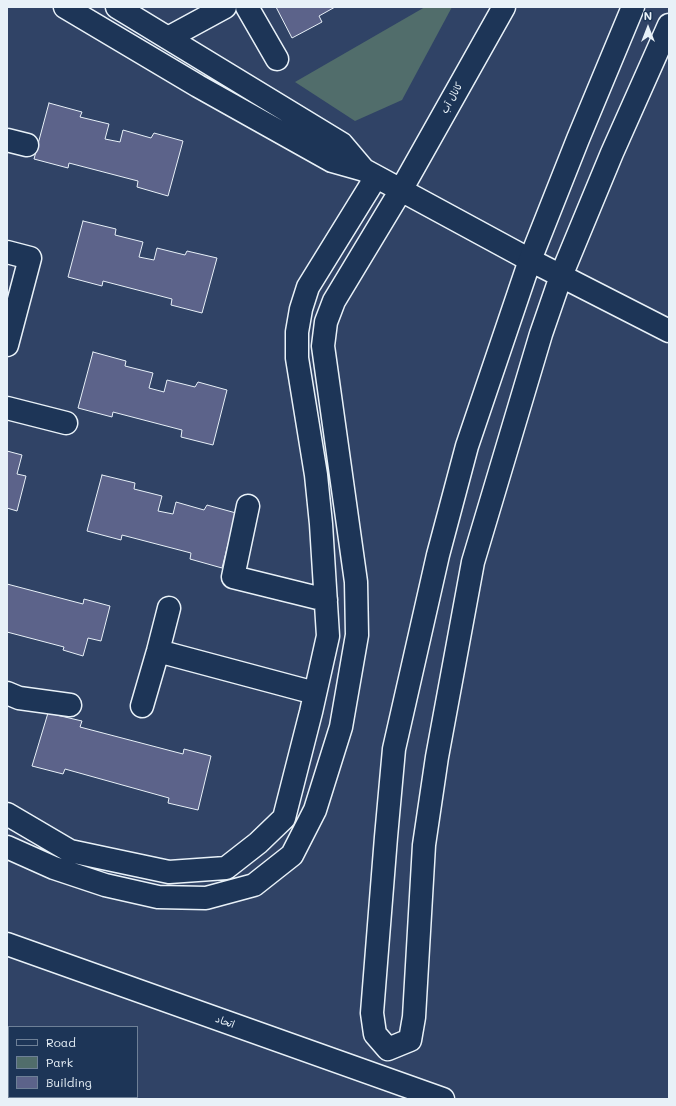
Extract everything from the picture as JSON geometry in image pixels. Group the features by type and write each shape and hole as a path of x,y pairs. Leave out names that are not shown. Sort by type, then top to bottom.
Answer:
{"street":[{"path":"65,7 198,86 332,161 370,174 530,260 669,331"},
{"path":"117,7 342,144 370,174"},
{"path":"168,38 225,7"},
{"path":"247,7 277,59"},
{"name":"کانال آب","path":"7,847 54,868 105,885 158,897 206,898 254,885 292,855 315,810 341,727 357,635 356,582 323,346 326,322 334,301 401,190 504,7"},
{"path":"633,7 530,260 467,446 438,555 394,749 380,899 372,1013 375,1034 388,1049 410,1040 414,1017 424,845 436,758 473,562 541,334 561,276 612,153 669,25"},
{"path":"7,814 70,852 170,872 226,868 258,843 284,818 328,636 316,476 297,358 297,332 301,309 308,287 370,174"},
{"path":"7,252 30,258 7,345"},
{"path":"7,408 66,423"},
{"path":"248,506 232,577 326,600"},
{"path":"142,706 169,608"},
{"path":"158,651 315,693"},
{"path":"7,693 19,698 70,705"},
{"name":"اتحاد","path":"7,944 442,1099"}],"green space":[{"path":"425,7 452,7 402,100 355,121 295,82"}],"building":[{"path":"276,7 335,7 319,16 322,22 292,38"},
{"path":"49,103 82,112 80,117 109,124 105,139 120,142 123,130 151,138 154,133 183,141 168,196 137,187 138,181 69,163 68,168 34,159"},
{"path":"83,221 116,229 115,235 143,242 139,257 154,260 157,248 185,255 187,251 217,258 202,313 171,305 172,299 103,281 102,286 68,277"},
{"path":"93,352 126,361 125,366 153,373 149,388 164,392 167,380 195,387 198,382 227,390 213,445 181,437 182,430 113,412 112,417 78,408"},
{"path":"7,451 22,455 17,474 26,476 17,511 7,508"},
{"path":"102,475 135,483 134,489 162,496 158,511 173,514 176,502 204,510 207,505 236,513 222,568 190,559 191,553 122,535 121,540 87,531"},
{"path":"7,584 83,604 84,599 110,606 101,641 88,638 83,656 63,650 64,647 7,632"},
{"path":"48,713 82,721 80,727 183,754 184,749 211,756 198,810 168,803 169,798 65,769 63,774 32,766"}]}
